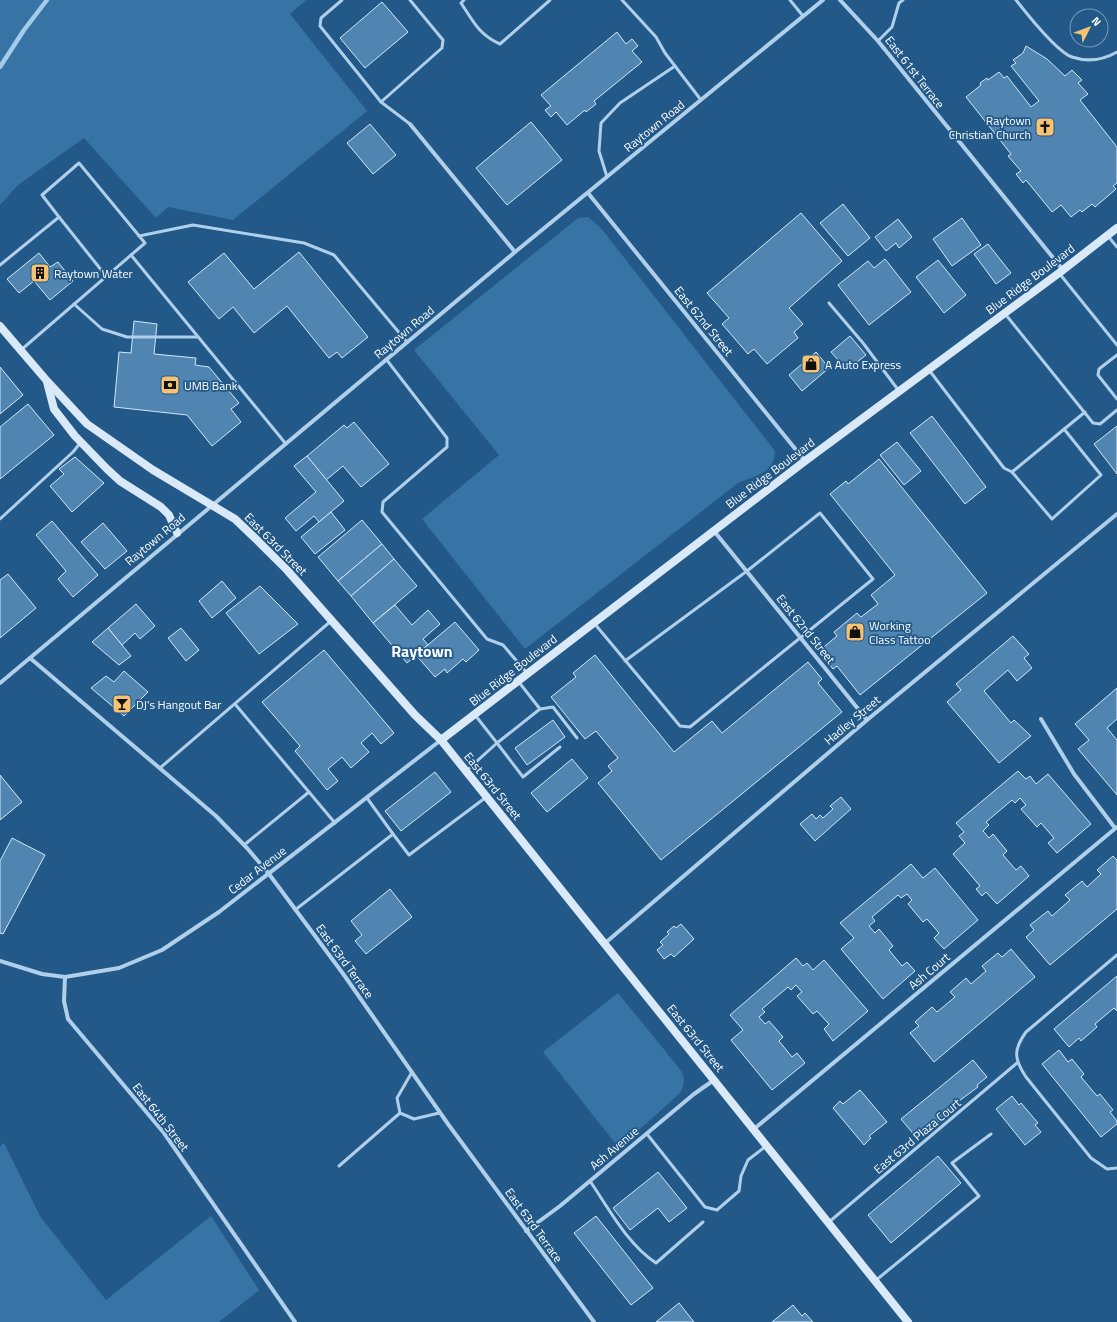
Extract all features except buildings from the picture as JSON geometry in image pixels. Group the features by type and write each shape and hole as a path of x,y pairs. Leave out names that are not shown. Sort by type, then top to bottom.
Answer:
{"street":[{"name":"Raytown Road","path":"0,683 177,533 286,444 515,252 823,0"},
{"name":"East 61st Terrace","path":"840,0 878,41 1061,272"},
{"path":"410,124 515,252"},
{"name":"East 62nd Street","path":"588,193 804,461"},
{"name":"Blue Ridge Boulevard","path":"441,740 804,461 1005,314 1117,228"},
{"name":"East 63rd Street","path":"0,326 46,381 87,424 152,470 235,519 287,570 415,715 441,740 908,1322"},
{"path":"46,381 54,409 81,442 120,480 161,507 169,515 177,533"},
{"name":"Hadley Street","path":"604,944 867,720 1117,514"},
{"name":"East 62nd Street","path":"714,531 867,720"},
{"name":"East 63rd Terrace","path":"30,658 216,816 244,845 268,874 344,974 440,1112 594,1322"},
{"name":"Ash Court","path":"754,1129 1116,827 1074,774 1041,719"},
{"name":"Cedar Avenue","path":"65,977 119,968 162,950 219,912 441,740"},
{"path":"0,961 42,974 65,977"},
{"name":"East 64th Street","path":"65,977 64,1001 68,1019 164,1133 295,1322"},
{"name":"Ash Avenue","path":"526,1231 590,1181 694,1094 715,1080"}],"lane":[{"path":"342,0 321,18 320,26 381,102 410,124"},
{"path":"381,102 442,48 443,40 410,0"},
{"path":"464,0 461,3 477,28 486,38 500,44 550,0"},
{"path":"622,0 656,37 675,66 701,100"},
{"path":"790,0 803,16"},
{"path":"878,41 892,27 899,3 903,0"},
{"path":"1016,0 1042,32 1071,57 1092,61 1117,52"},
{"path":"607,177 599,151 602,123 620,103 675,66"},
{"path":"21,350 146,243 79,163 42,195 106,276"},
{"path":"0,264 59,217"},
{"path":"139,236 193,225 304,242 334,255 407,342"},
{"path":"1108,235 1117,247"},
{"path":"131,256 286,444"},
{"path":"1061,272 1117,345"},
{"path":"829,303 863,343 899,391"},
{"path":"74,304 102,329 127,337 198,337"},
{"path":"1005,314 1093,423 1100,424 1117,410"},
{"path":"1117,355 1099,369 1098,375 1117,399"},
{"path":"386,360 447,438 447,446 383,502 382,512 487,639 503,645 528,674"},
{"path":"929,369 1004,468 1012,472 1052,519 1101,475 1064,429"},
{"path":"1012,472 1085,412"},
{"path":"0,519 73,452 81,442"},
{"path":"594,623 625,661 680,726 690,727 873,580 820,513 747,571 625,661"},
{"path":"160,768 331,621"},
{"path":"518,681 540,709"},
{"path":"235,704 334,823"},
{"path":"466,771 497,743 540,709 554,707 576,738"},
{"path":"474,715 523,777 560,747"},
{"path":"244,845 309,792"},
{"path":"367,798 409,855 487,797"},
{"path":"295,910 393,834"},
{"path":"1117,955 1026,1032 1018,1043 1017,1063 1026,1077 1092,1158 1107,1169 1117,1168"},
{"name":"East 63rd Plaza Court","path":"828,1222 1017,1063"},
{"path":"400,1113 397,1098 412,1072"},
{"path":"400,1113 414,1119 440,1112"},
{"path":"339,1166 400,1113"},
{"path":"646,1134 705,1207 716,1210 739,1191 741,1176 748,1160 767,1145"},
{"path":"876,1281 979,1196 952,1163 991,1134"},
{"path":"590,1181 618,1222 645,1256 656,1264 703,1222"}],"shaded area":[{"path":"0,0 306,0 290,14 367,111 233,220 168,207 156,218 84,138 18,185 0,205"},
{"path":"588,217 601,228 775,451 774,459 768,469 763,473 738,483 525,649 422,519 499,455 414,350 578,218"},
{"path":"618,993 679,1068 684,1080 680,1093 619,1148 543,1052"},
{"path":"4,1143 40,1216 106,1300 211,1216 259,1290 219,1322 0,1322 0,1146"}],"waterway":[{"path":"0,67 24,30 47,0"}],"place":[{"name":"Raytown Christian Church","path":"1045,127"},
{"name":"Raytown Water","path":"40,273"},
{"name":"A Auto Express","path":"811,364"},
{"name":"UMB Bank","path":"170,385"},
{"name":"Working Class Tattoo","path":"855,632"},
{"name":"DJ's Hangout Bar","path":"122,704"}],"district":[{"name":"Raytown","path":"422,651"}]}
